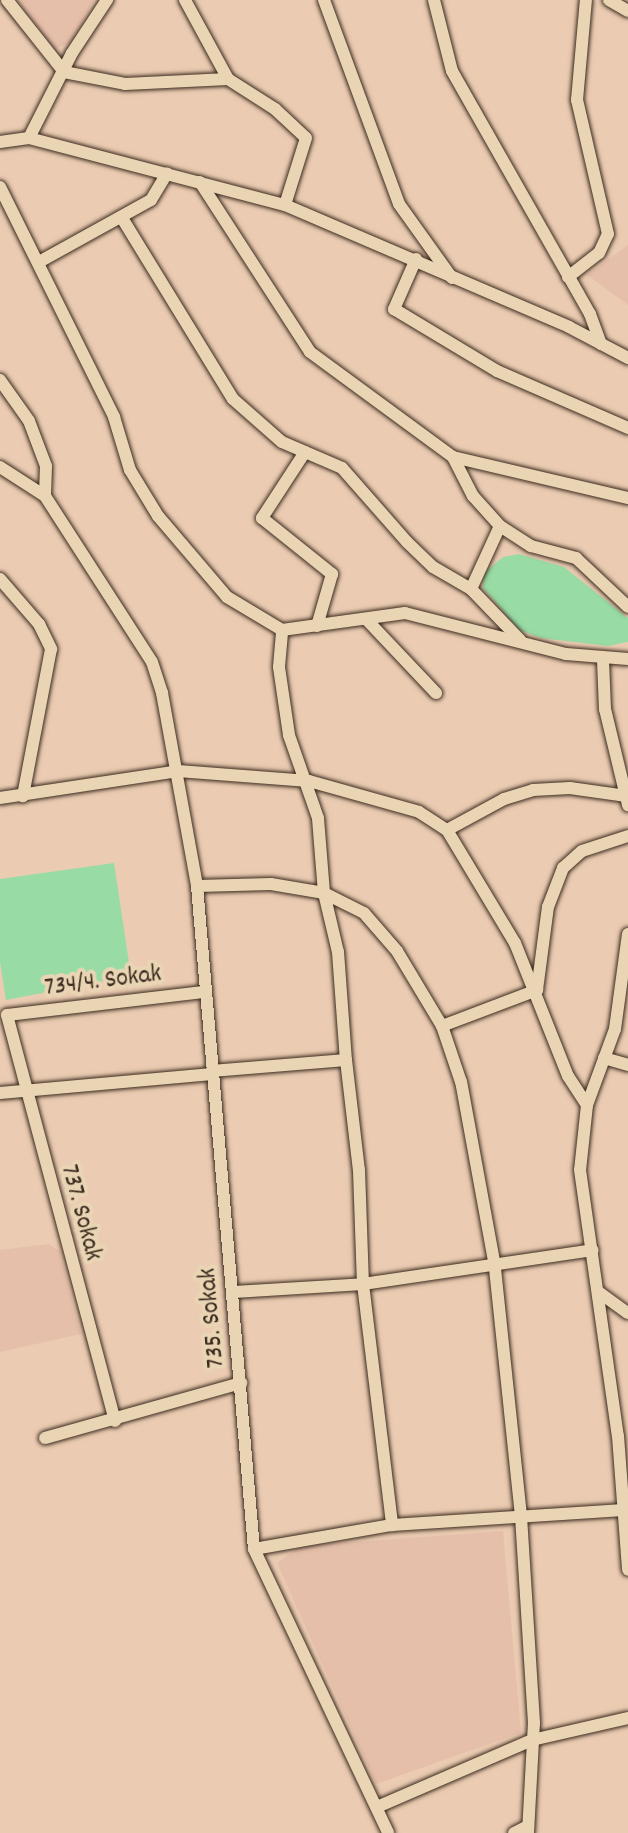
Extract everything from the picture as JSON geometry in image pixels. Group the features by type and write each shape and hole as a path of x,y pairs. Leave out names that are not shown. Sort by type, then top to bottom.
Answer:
{"street":[{"path":"7,0 64,72 125,84 228,79"},
{"path":"29,138 107,0"},
{"path":"185,0 228,79 275,109 306,138 285,205"},
{"path":"324,0 399,204 454,281"},
{"path":"434,0 452,71 568,277 601,344"},
{"path":"568,277 599,253 608,234 577,100 586,0"},
{"path":"609,0 628,11"},
{"path":"0,142 29,138 285,205 416,259 454,281 628,358"},
{"path":"39,262 151,200 167,173"},
{"path":"200,182 310,352 453,457 628,498"},
{"path":"0,187 114,417 130,470 158,516 227,597 282,630 405,613 603,660 628,659"},
{"path":"122,218 233,399 282,442 342,468 433,567 471,589 520,640"},
{"path":"416,259 394,309 497,371 628,428"},
{"path":"0,380 29,421 46,466 45,496"},
{"path":"305,452 262,518 332,574 317,626"},
{"path":"453,457 473,496 500,526 531,546 576,558 628,607"},
{"path":"0,467 45,496"},
{"name":"735. Sokak","path":"45,496 152,662 178,771 197,886 254,1549 388,1833"},
{"path":"471,589 500,526"},
{"path":"0,579 39,624 51,649 23,796"},
{"path":"366,619 436,693"},
{"path":"282,630 279,667 289,735 309,781 318,818 324,893 338,952 359,1170 363,1284 392,1525"},
{"path":"447,830 504,799 533,790 570,788 627,801 605,709 603,660"},
{"path":"0,798 178,771 309,781 419,812 447,830 537,990 568,1076 587,1105"},
{"path":"537,990 548,907 563,868 582,851 628,836"},
{"path":"197,886 271,884 324,893 364,913 397,951 442,1026 461,1082 494,1261 521,1516 532,1740 528,1829 514,1833"},
{"path":"628,934 615,1029 587,1105 580,1170 600,1293 628,1570"},
{"path":"442,1026 537,990"},
{"name":"734/4. Sokak","path":"7,1015 204,992"},
{"name":"737. Sokak","path":"7,1015 115,1421"},
{"path":"604,1058 628,1065"},
{"path":"0,1093 346,1060"},
{"path":"234,1292 363,1284 494,1261 592,1250"},
{"path":"600,1293 628,1313"},
{"path":"45,1438 115,1421 241,1383"},
{"path":"254,1549 392,1525 624,1510"},
{"path":"377,1807 532,1740 628,1718"}],"shaded area":[{"path":"18,0 94,0 72,42 55,49"},
{"path":"628,245 628,305 587,275"},
{"path":"48,1244 60,1251 81,1334 0,1352 0,1250"},
{"path":"503,1531 521,1733 376,1784 277,1563 301,1546"}],"green space":[{"path":"519,554 564,567 628,618 628,642 608,646 541,638 519,630 483,588 484,573 503,557"},
{"path":"114,863 131,976 6,1000 0,962 0,879"}]}
